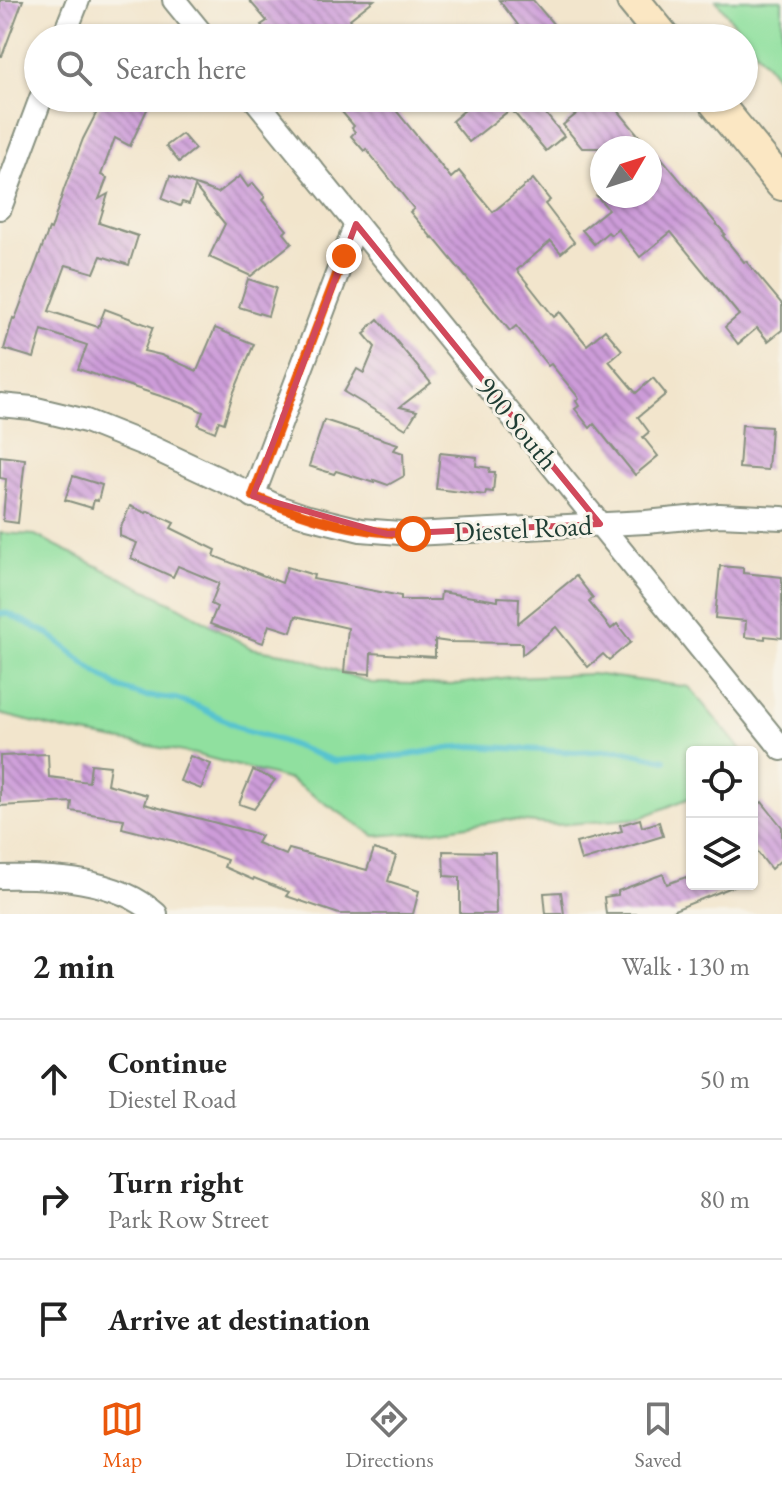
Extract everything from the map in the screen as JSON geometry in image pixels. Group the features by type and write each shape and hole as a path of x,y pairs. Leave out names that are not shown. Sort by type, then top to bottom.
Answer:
{"main road":[{"path":"633,0 653,24"},
{"path":"723,112 782,184"}],"street":[{"path":"69,24 78,0"},
{"path":"174,0 194,24"},
{"path":"0,208 36,112"},
{"name":"900 South","path":"265,112 782,749"},
{"path":"253,496 356,224"},
{"name":"Diestel Road","path":"0,405 58,414 115,432 253,496 308,517 387,534 719,515 782,518"},
{"path":"0,877 39,876 105,887 127,894 156,914"}],"highlighted area":[{"path":"356,224 600,524 387,534 253,496"}],"green space":[{"path":"716,0 782,0 782,84 758,53 758,24 735,24"},
{"path":"0,533 35,535 180,607 251,648 294,655 371,683 451,685 509,677 592,674 689,687 738,746 686,746 686,799 640,818 556,825 506,820 375,836 290,780 194,754 68,731 0,714"}],"building":[{"path":"0,0 23,0 2,56 0,56"},
{"path":"249,0 374,0 350,19 354,24 262,24 267,21"},
{"path":"499,0 533,0 553,24 517,24"},
{"path":"97,112 146,112 130,146 115,138 101,175 107,178 99,199 108,194 99,223 138,236 129,265 101,256 94,273 66,265 49,311 98,327 105,309 153,327 144,351 197,371 215,328 254,344 224,423 219,421 215,432 198,425 203,412 191,406 78,369 87,345 42,330 34,358 4,349 13,318 51,230 83,139"},
{"path":"342,112 397,112 451,178 459,171 493,212 533,179 550,200 545,204 574,242 561,253 551,241 517,270 554,317 560,312 587,345 605,330 622,350 609,361 636,393 653,378 666,394 638,417 649,432 643,437 658,456 635,475 594,424 590,428 575,409 579,406 576,401 579,398 516,326 510,331 410,212 414,209 366,149 364,151 351,136 355,132 354,126"},
{"path":"463,112 507,112 469,142 452,121"},
{"path":"514,112 544,112 564,136 546,151"},
{"path":"579,112 619,112 639,136 590,136 590,148 582,148 563,125"},
{"path":"182,134 195,149 179,162 166,146"},
{"path":"662,158 725,234 723,236 744,262 782,304 782,330 768,341 757,328 738,344 725,327 739,315 671,232 640,257 618,229 611,235 608,232 594,244 582,230 608,209 662,208"},
{"path":"170,176 218,193 240,176 248,187 253,183 265,197 262,200 287,230 284,233 292,243 251,276 209,257 225,224 195,187 189,204 182,202 180,206 162,199"},
{"path":"248,279 276,288 268,316 239,307"},
{"path":"378,319 431,383 400,407 417,411 406,429 344,392 357,369 364,373 375,347 364,334"},
{"path":"324,420 398,444 394,450 403,453 404,476 388,485 309,466"},
{"path":"742,425 771,427 768,470 739,468"},
{"path":"440,453 477,457 476,466 495,472 493,492 486,491 485,495 436,489"},
{"path":"0,456 25,459 18,523 3,521 6,479 0,478"},
{"path":"73,476 102,485 98,501 94,500 92,508 65,500"},
{"path":"130,506 174,523 171,528 216,550 214,556 282,583 287,567 314,575 313,579 401,596 401,600 440,600 441,592 498,601 498,597 519,598 518,623 576,576 593,598 589,602 611,629 617,624 631,642 609,660 603,654 588,667 556,627 522,655 522,643 435,640 435,657 371,653 370,674 344,672 348,628 296,616 291,632 269,625 263,643 210,624 217,607 211,604 219,583 178,566 173,577 131,558 137,543 120,536"},
{"path":"720,566 743,568 743,573 782,577 782,638 745,637 746,621 715,618"},
{"path":"48,754 49,777 89,782 91,764 110,766 107,784 147,795 144,804 251,832 261,836 257,843 286,855 289,849 367,870 374,849 396,856 388,881 419,891 413,914 339,914 286,896 289,892 224,867 227,860 174,841 122,828 124,819 71,811 72,802 0,806 0,756"},
{"path":"190,756 211,764 201,789 180,781"},
{"path":"253,770 275,780 254,809 239,804"},
{"path":"762,802 782,827 782,859 771,869 758,853 758,805"},
{"path":"640,819 642,827 659,822 663,836 581,861 576,843 622,831 620,825"},
{"path":"443,851 495,852 496,914 460,914 460,877 444,876"},
{"path":"663,874 667,884 686,877 686,890 724,890 674,910 676,914 606,914 604,897 618,895 618,891"},
{"path":"561,892 564,914 546,914 544,893"}],"waterway":[{"path":"0,613 9,614 49,634 120,688 197,706 244,730 334,761 473,746 575,752 620,750 665,760"}],"route":[{"path":"344,256 253,496 334,525 387,534 413,534"}]}
